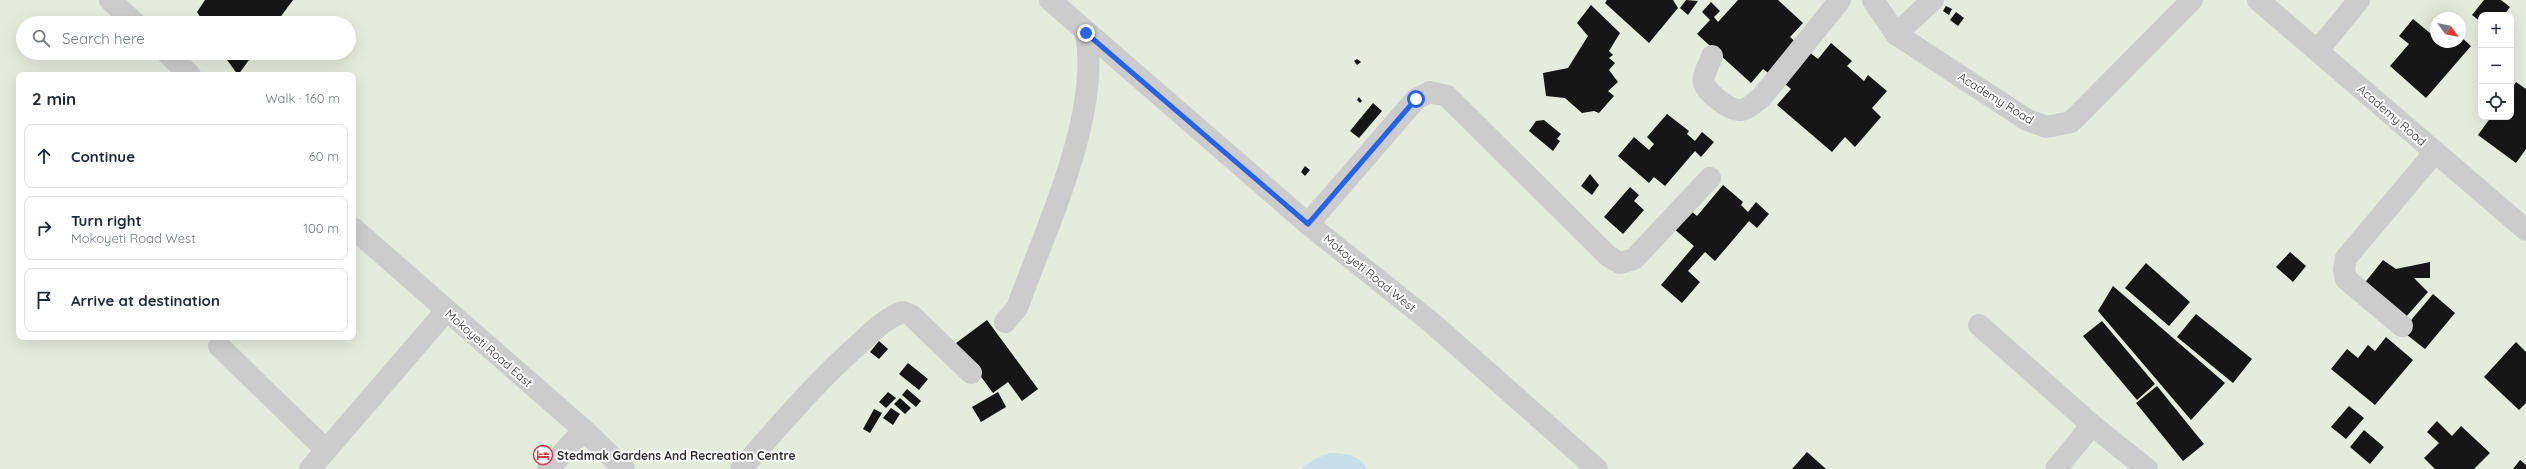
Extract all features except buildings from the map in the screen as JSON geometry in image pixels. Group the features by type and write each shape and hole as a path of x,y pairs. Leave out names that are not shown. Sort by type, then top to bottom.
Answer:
{"street":[{"path":"110,0 127,16"},
{"name":"Mokoyeti Road West","path":"1050,0 1086,33 1308,224 1432,323 1596,469"},
{"path":"1712,56 1704,83 1716,97 1732,108 1739,111 1746,110 1761,98 1840,0"},
{"name":"Academy Road","path":"1873,0 1896,34 2028,120 2047,127 2071,122 2192,0"},
{"path":"1896,34 1933,0"},
{"name":"Academy Road","path":"2258,0 2526,230"},
{"path":"2318,50 2359,0"},
{"path":"1005,322 1017,308 1073,152 1086,100 1090,52 1086,33"},
{"path":"174,60 187,72"},
{"path":"1308,224 1416,99 1430,92 1447,96 1608,256 1620,263 1634,259 1710,178"},
{"path":"2402,326 2346,279 2344,269 2346,258 2435,152"},
{"name":"Mokoyeti Road East","path":"356,231 446,311 584,430 624,469"},
{"path":"310,469 446,311"},
{"path":"741,469 827,372 880,325 894,315 903,312 911,315 970,373"},
{"path":"1979,325 2092,425 2147,469"},
{"path":"219,346 326,450"},
{"path":"2056,469 2092,425"},
{"path":"548,469 584,430"}],"shaded area":[{"path":"0,0 2526,0 2526,469 0,469"}],"water":[{"path":"1330,453 1356,458 1364,464 1367,469 1301,469 1315,459"}],"place":[{"name":"Stedmak Gardens And Recreation Centre","path":"543,455"}],"route":[{"path":"1086,33 1308,224 1416,99"}]}
